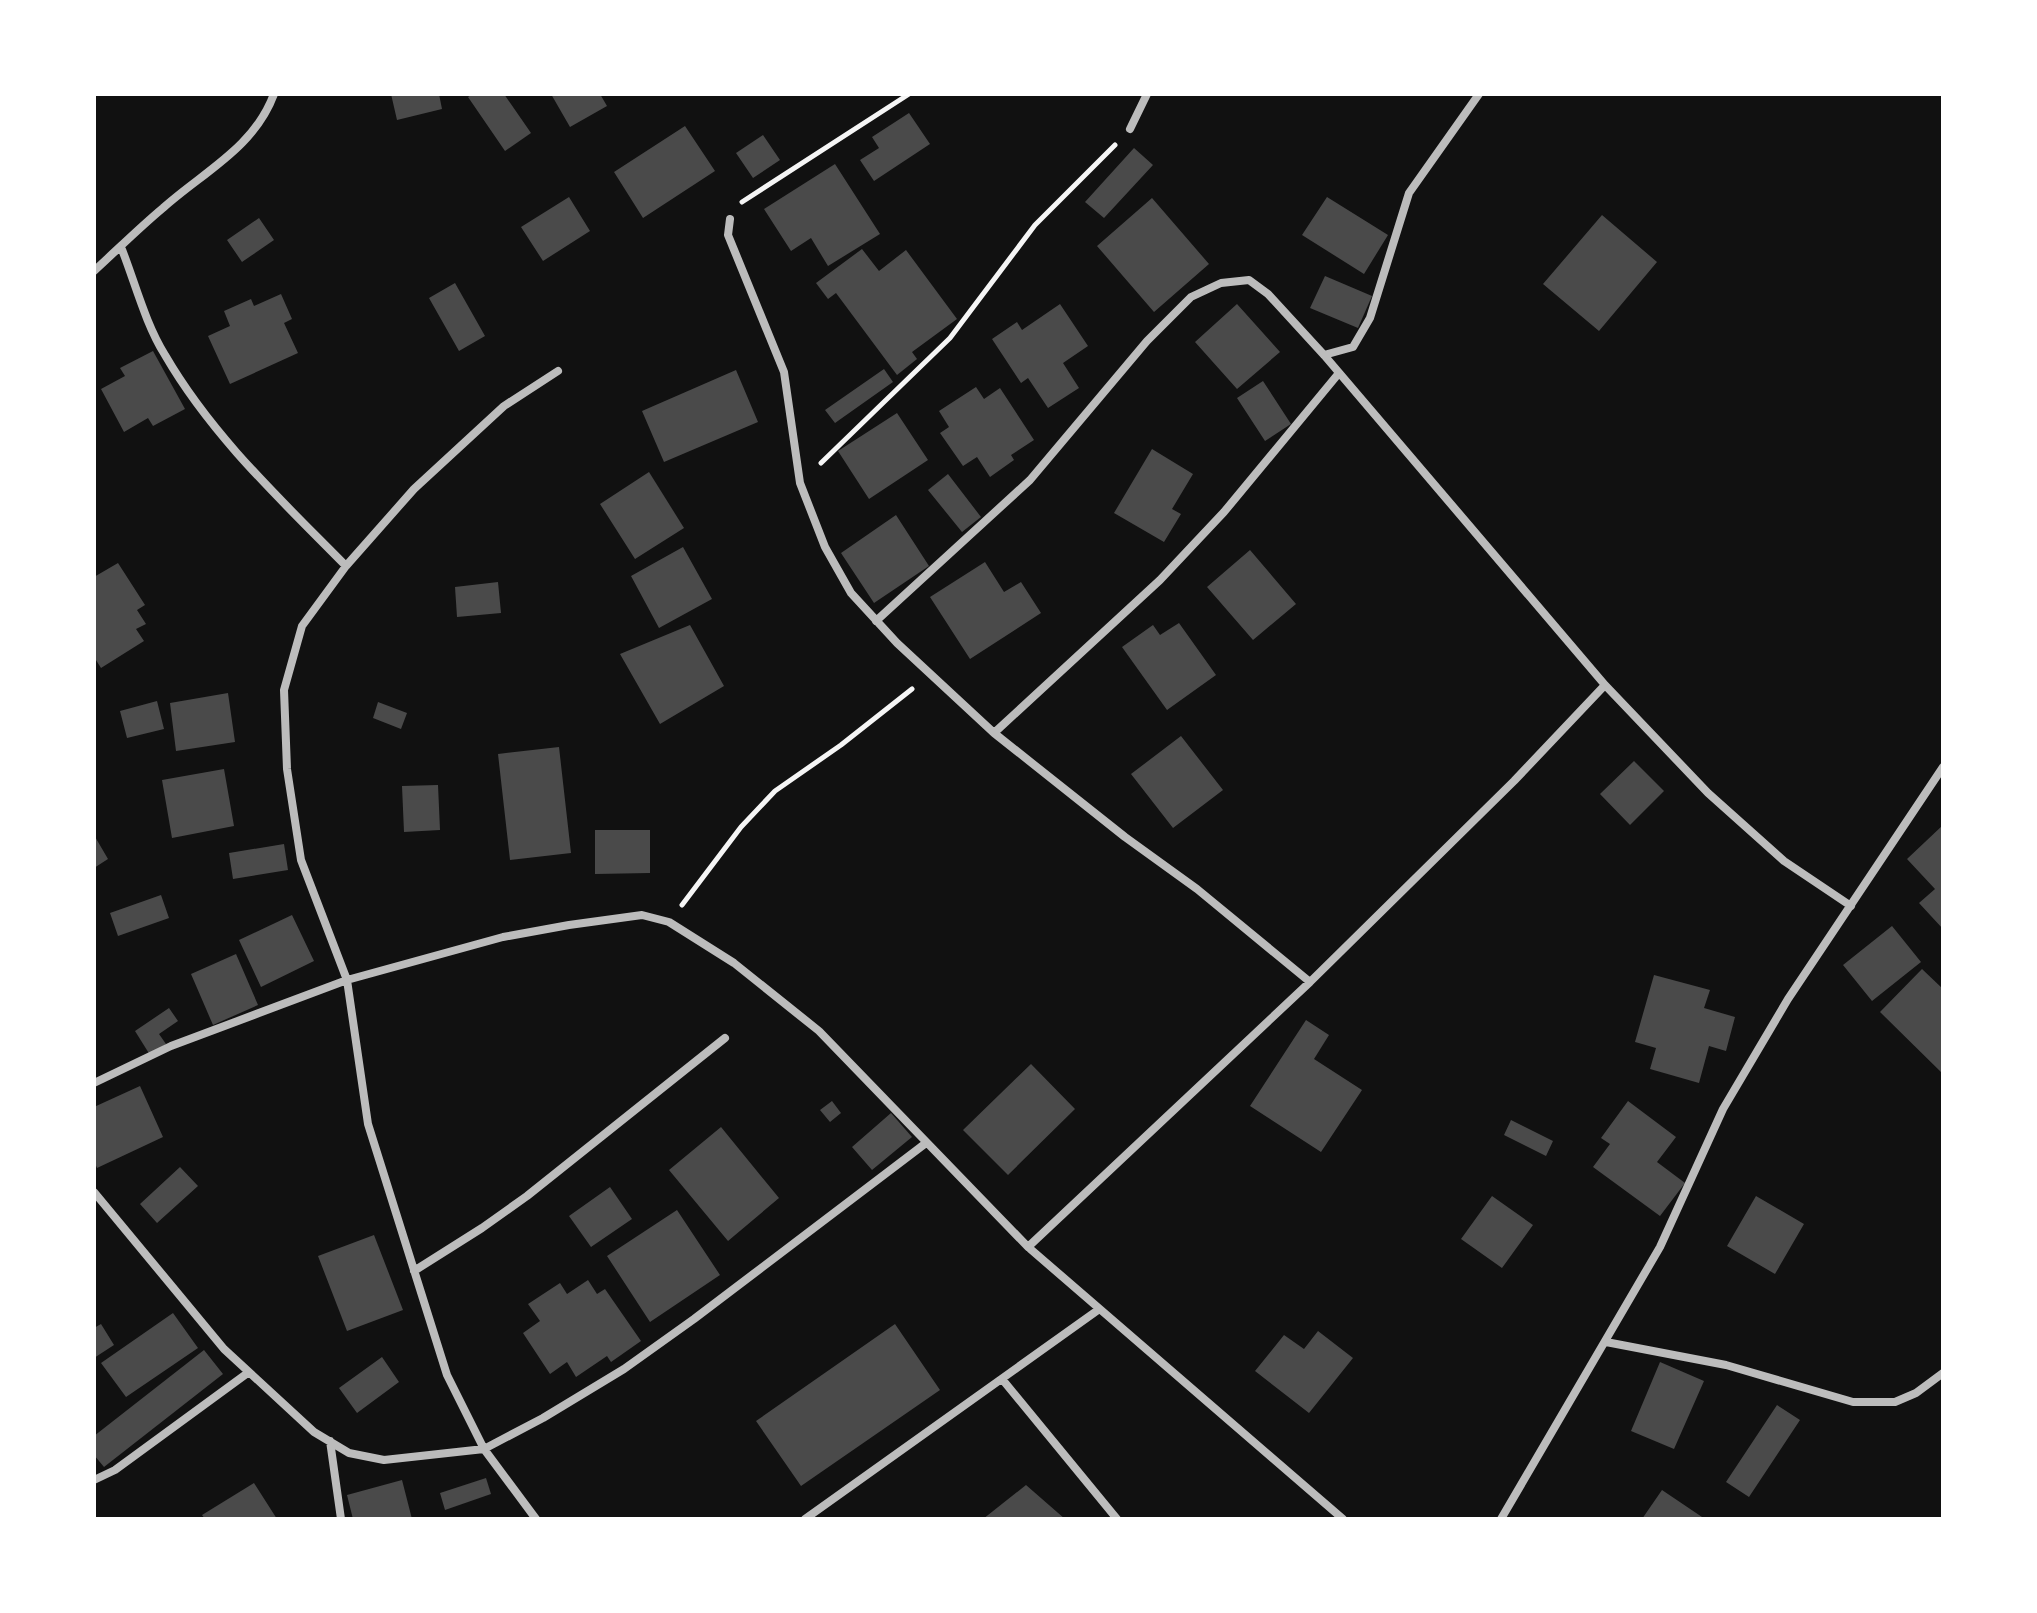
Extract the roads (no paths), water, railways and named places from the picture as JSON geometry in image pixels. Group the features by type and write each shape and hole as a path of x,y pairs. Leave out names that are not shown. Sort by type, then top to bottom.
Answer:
{"street":[{"path":"94,271 164,206 243,144 259,124 274,94"},
{"path":"1130,129 1147,94"},
{"path":"1324,355 1353,347 1370,318 1409,193 1479,94"},
{"path":"730,219 728,235 784,372 800,483 825,547 851,593 930,675 994,733 1125,837 1197,889 1310,982"},
{"path":"121,247 163,353 194,401 230,446 346,566"},
{"path":"876,621 1030,480 1147,341 1191,297 1221,283 1249,280 1268,294 1324,355 1605,685 1719,803 1784,861 1851,906"},
{"path":"536,1519 484,1449 447,1375 368,1124 347,980 301,860 287,769 284,690 302,626 346,566 414,489 504,406 558,371"},
{"path":"994,733 1160,580 1224,512 1339,373"},
{"path":"1028,1247 1310,982 1514,781 1605,685"},
{"path":"1501,1519 1660,1247 1723,1109 1788,999 1943,767"},
{"path":"94,1083 171,1046 347,980 503,937 569,925 642,915 669,922 734,963 819,1031 1028,1247 1343,1519"},
{"path":"414,1271 527,1196 725,1038"},
{"path":"94,1192 224,1349 314,1432 349,1453 384,1460 484,1449 543,1418 624,1369 694,1319 926,1143"},
{"path":"805,1519 1098,1310"},
{"path":"1606,1342 1726,1365 1853,1402 1895,1402 1916,1393 1943,1373"},
{"path":"94,1480 115,1470 249,1372"},
{"path":"1002,1379 1117,1519"},
{"path":"330,1441 341,1519"}]}
